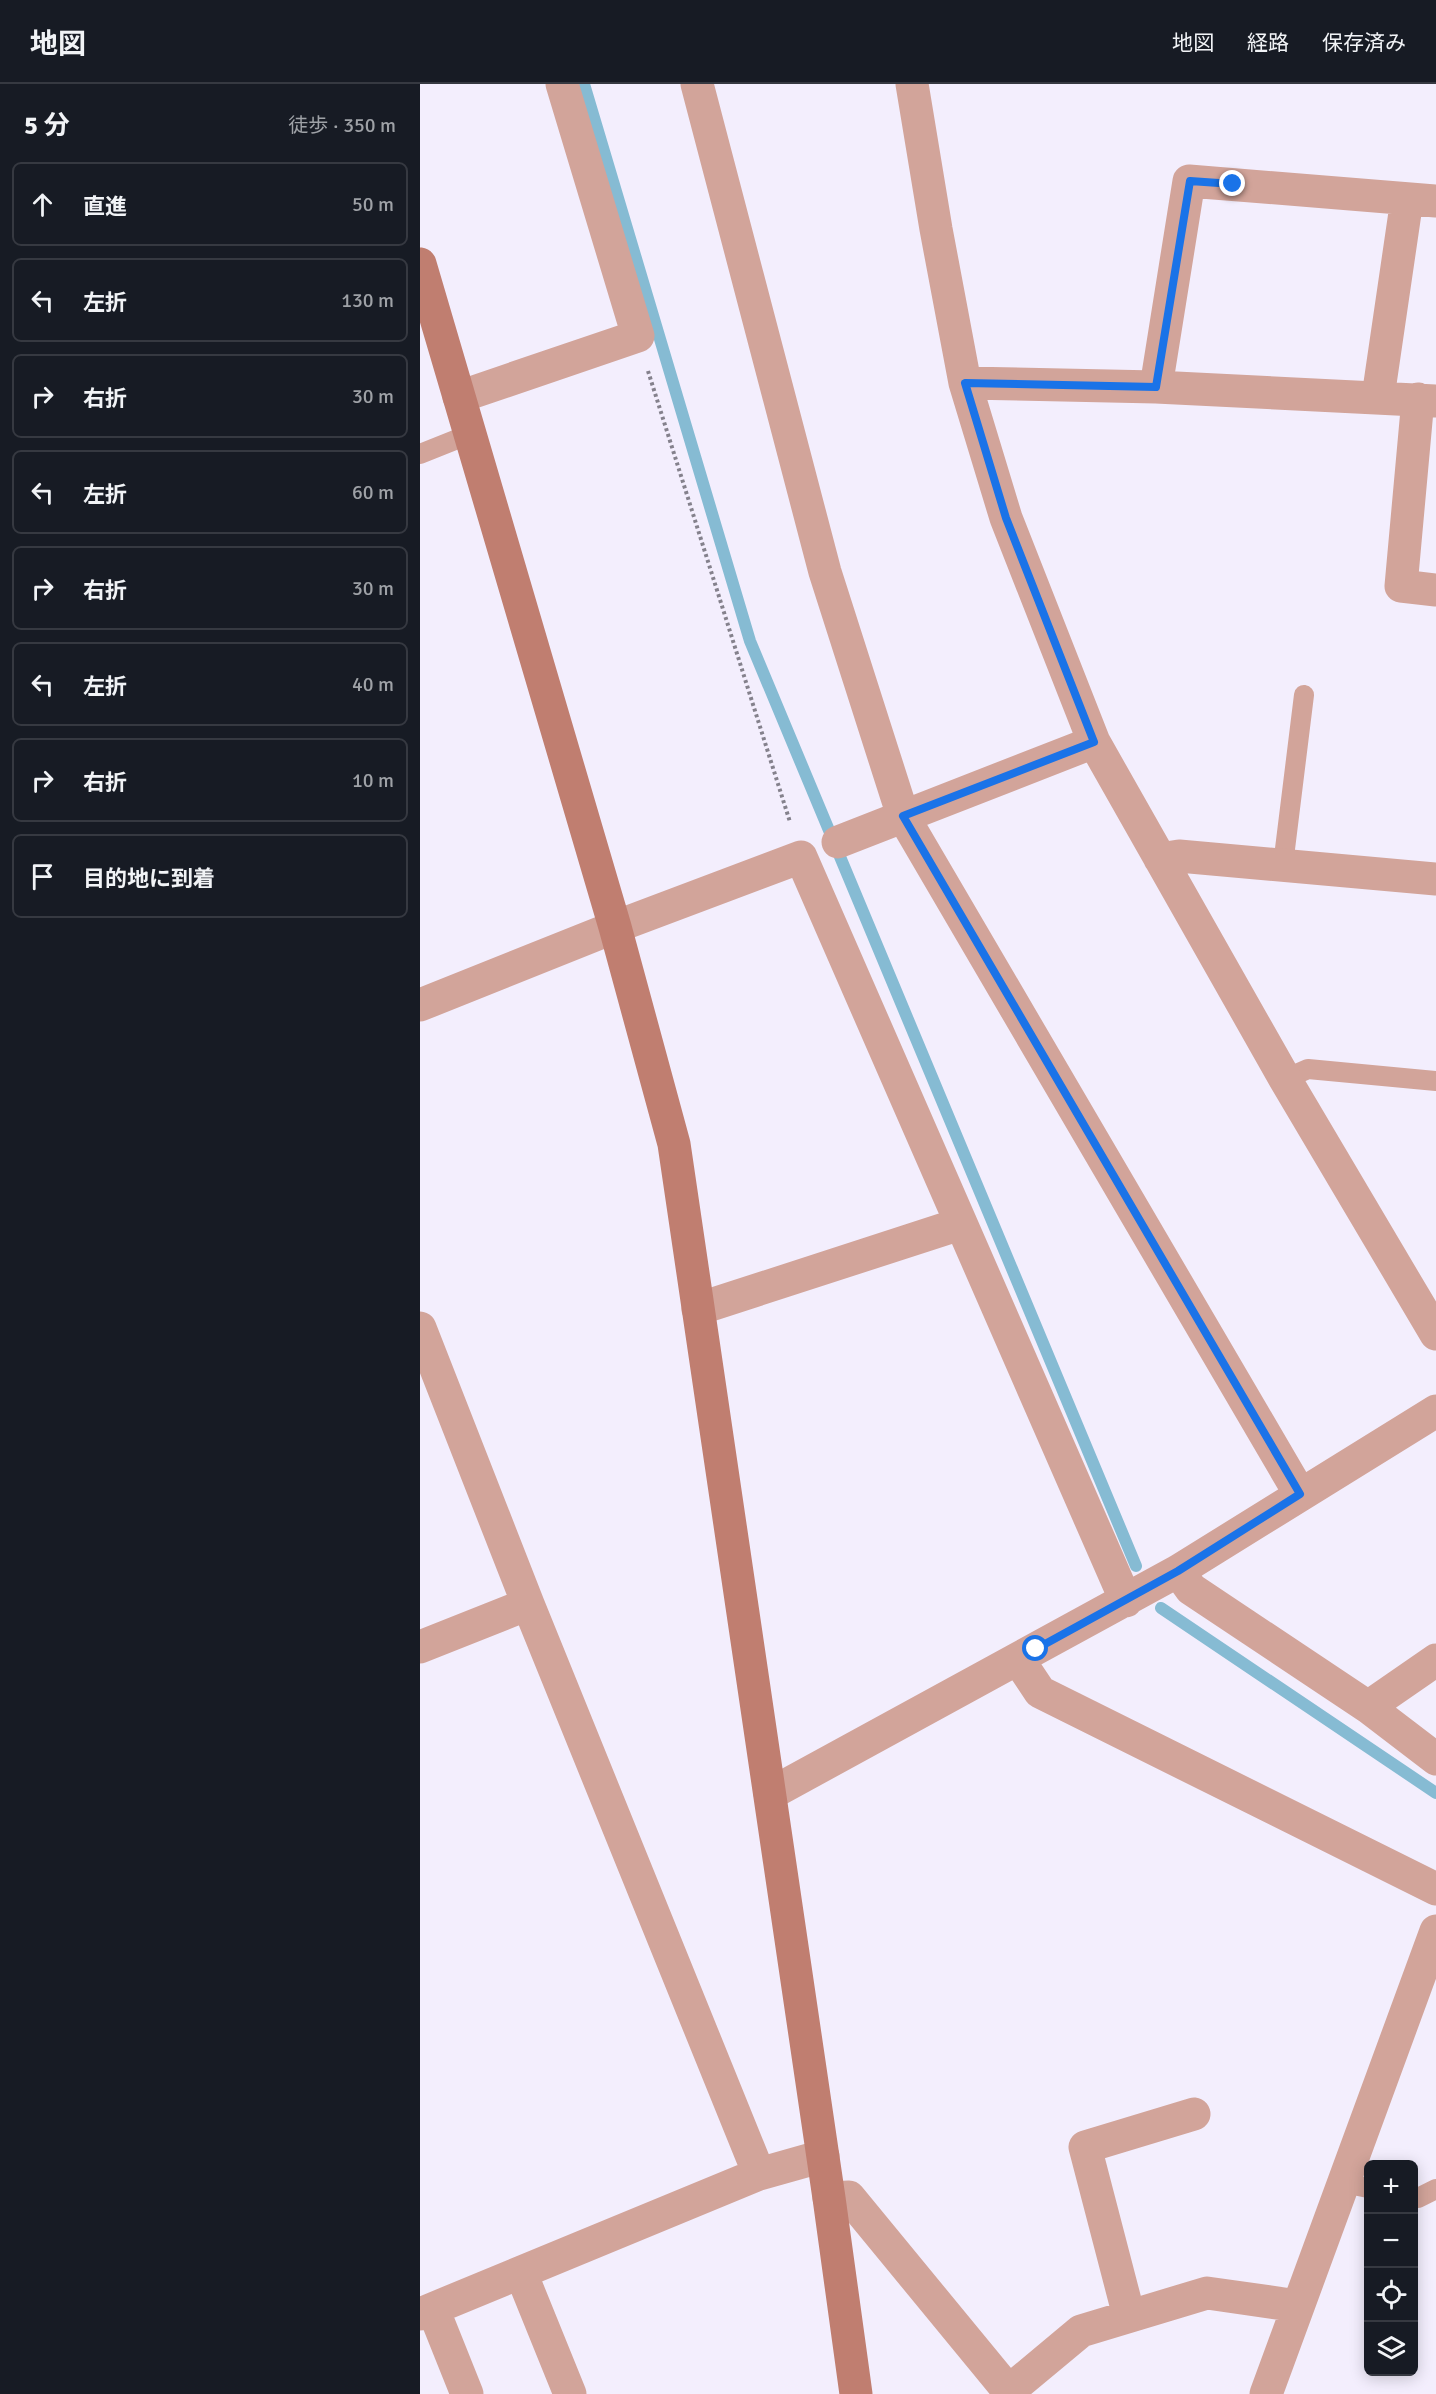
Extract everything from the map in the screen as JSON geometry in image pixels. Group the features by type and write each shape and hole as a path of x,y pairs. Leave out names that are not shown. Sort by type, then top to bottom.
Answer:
{"street":[{"path":"459,397 638,336 562,84"},
{"path":"697,84 825,572 903,816 1300,1494"},
{"path":"912,84 965,383 1006,518 1094,742 1285,1079 1436,1334"},
{"path":"1156,387 1190,181 1422,200 1378,398"},
{"path":"420,264 615,927 674,1144 856,2394"},
{"path":"965,383 1156,387 1427,400 1401,586 1436,590"},
{"path":"838,842 1094,742"},
{"path":"420,1005 801,856 1126,1601"},
{"path":"1160,858 1179,856 1436,879"},
{"path":"698,1310 960,1224"},
{"path":"420,1328 528,1604 759,2174"},
{"path":"770,1794 1126,1601 1436,1412"},
{"path":"1178,1571 1191,1589 1368,1707 1436,1759"},
{"path":"420,1647 528,1604"},
{"path":"1018,1659 1040,1692 1436,1889"},
{"path":"1368,1707 1436,1660"},
{"path":"1266,2394 1298,2306 1356,2186 1436,1931"},
{"path":"1129,2316 1085,2147 1194,2114"},
{"path":"466,2394 427,2311 759,2174 823,2156"},
{"path":"829,2198 849,2197 1010,2393 1081,2331 1129,2316 1207,2293 1298,2306"},
{"path":"520,2273 570,2394"}],"lane":[{"path":"420,454 470,434"},
{"path":"1283,865 1304,695"},
{"path":"1285,1079 1308,1069 1436,1081"},
{"path":"1418,2198 1436,2189"}],"path":[{"path":"638,336 670,447 801,856"}],"waterway":[{"path":"584,84 750,641 1136,1566"},
{"path":"1161,1608 1436,1793"}],"route":[{"path":"1036,1649 1178,1571 1300,1494 903,816 1094,742 1006,518 965,383 1156,387 1190,181 1233,184"}]}
